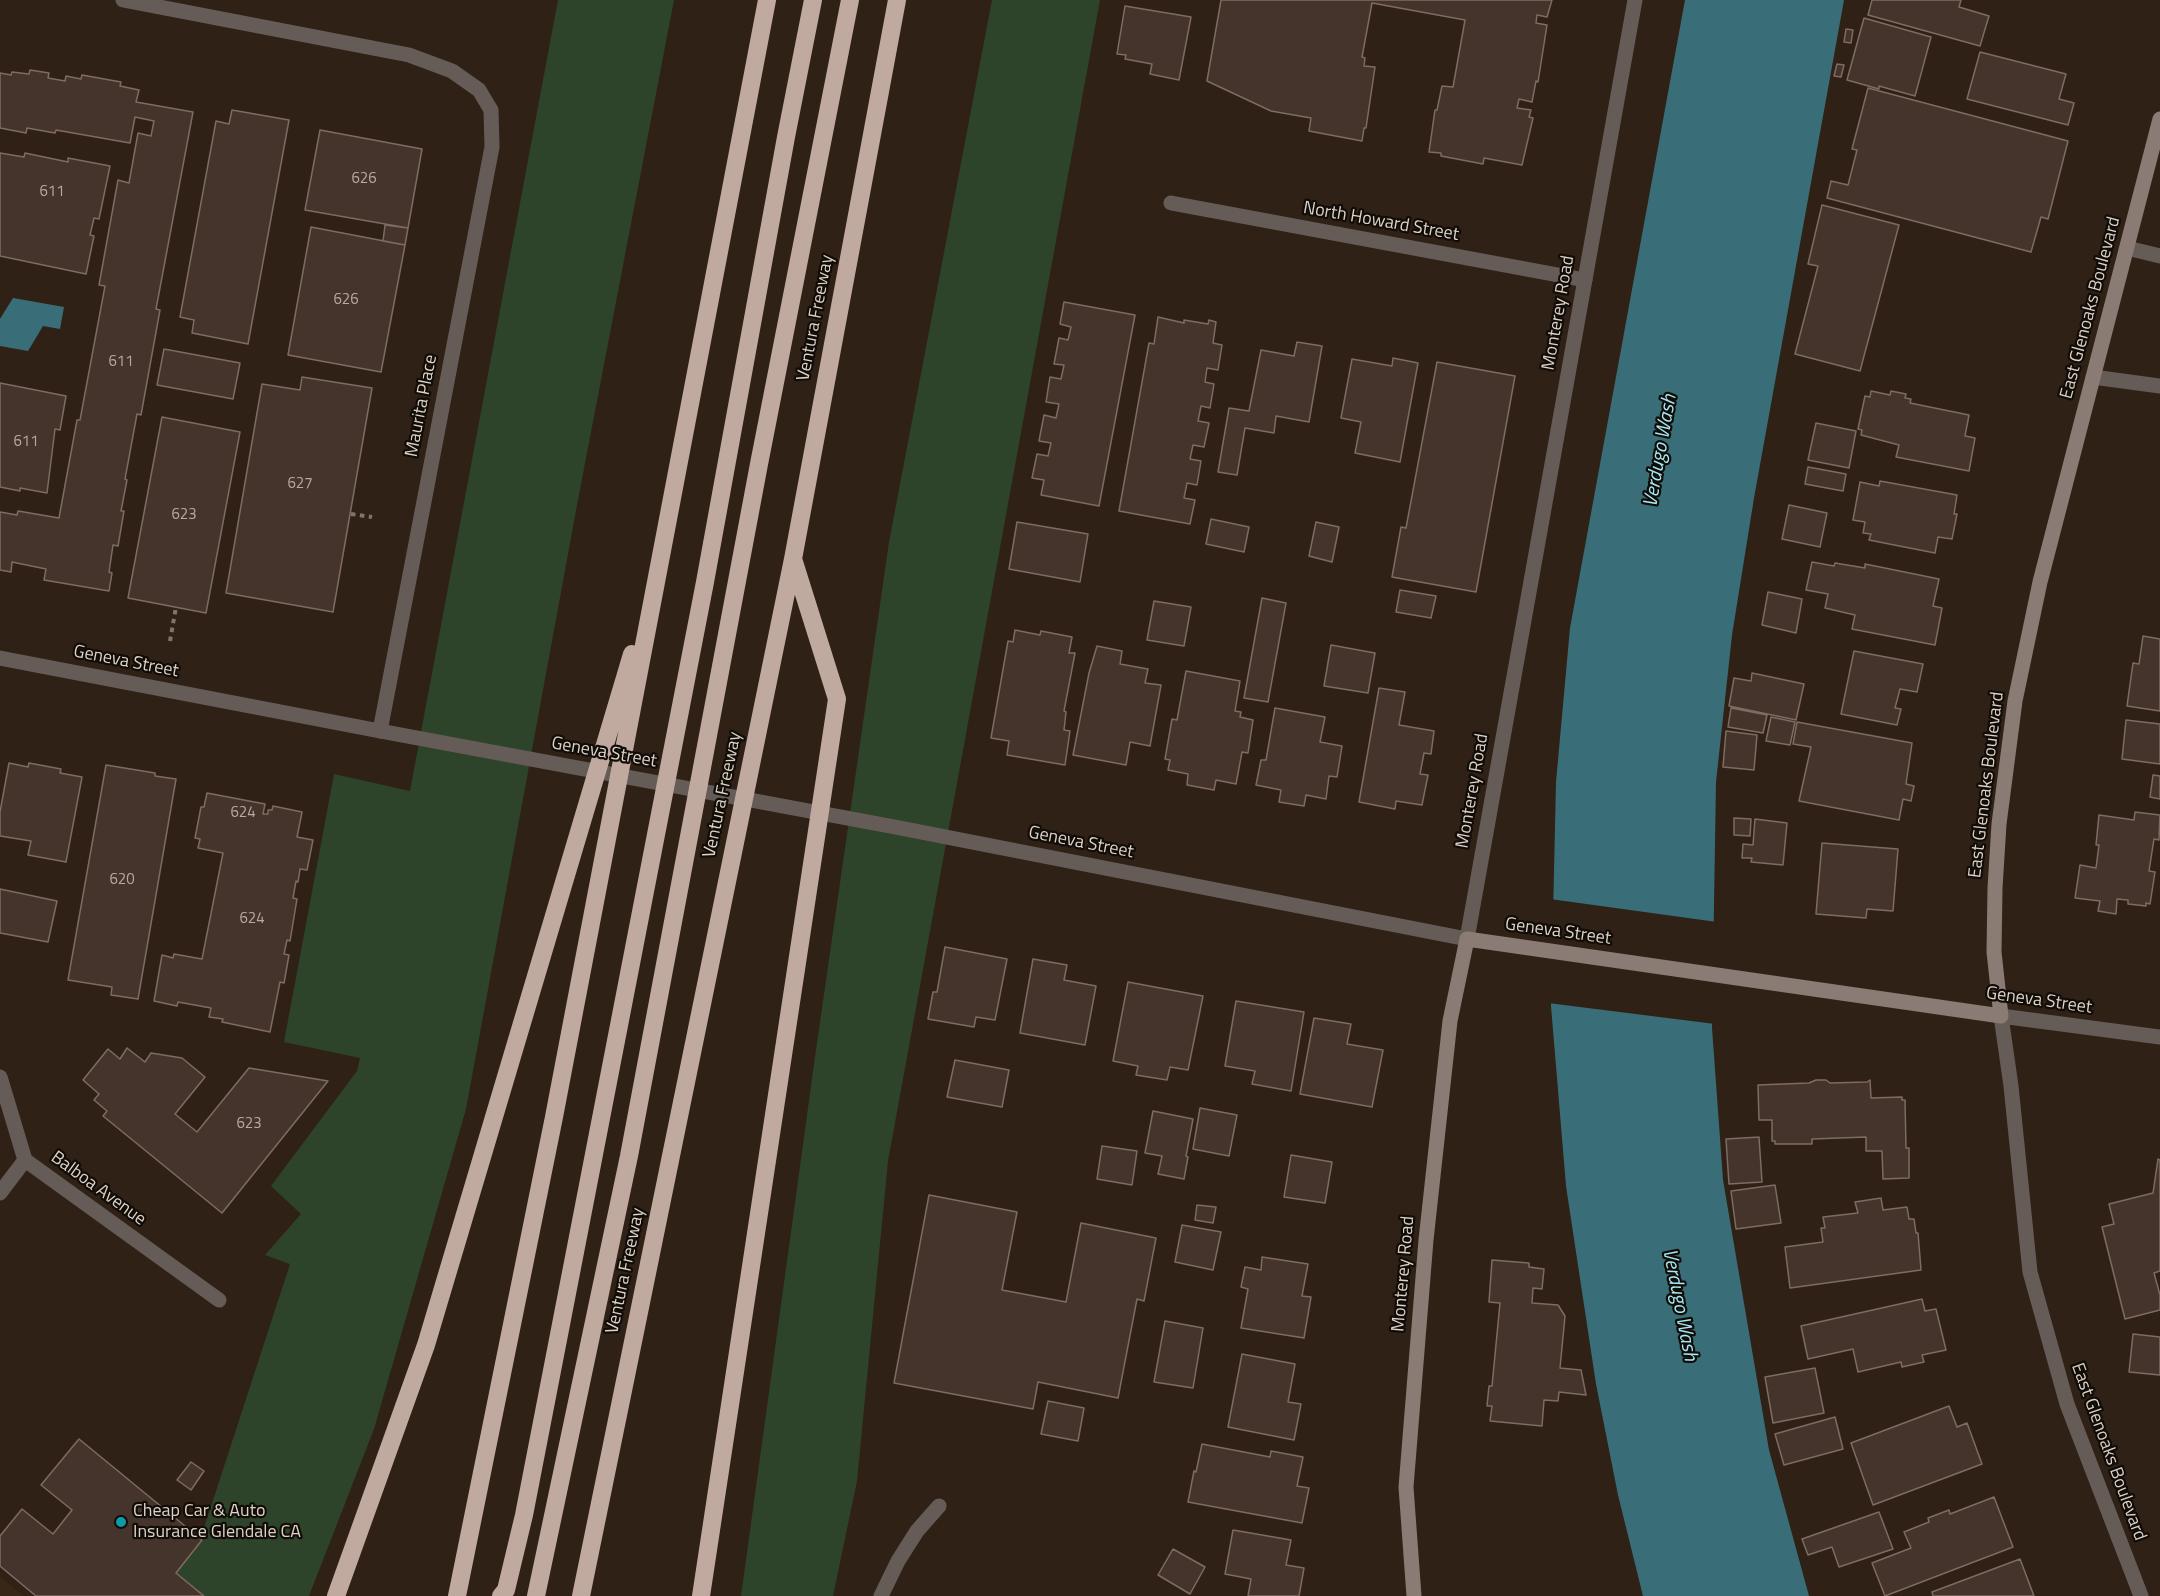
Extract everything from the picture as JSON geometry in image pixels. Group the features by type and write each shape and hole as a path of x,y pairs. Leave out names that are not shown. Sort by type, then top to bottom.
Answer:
{"highway":[{"path":"457,1596 554,1118 767,0"},
{"path":"501,1596 506,1590 524,1515 707,570 813,0"},
{"path":"536,1596 629,1156 757,475 850,0"},
{"name":"Ventura Freeway","path":"581,1596 793,559 897,0"},
{"path":"336,1596 426,1345 661,558"},
{"path":"701,1596 837,699 793,559"}],"main road":[{"name":"East Glenoaks Boulevard","path":"2001,1016 1994,952 1999,824 2006,759 2025,649 2040,582 2160,119"},
{"name":"Geneva Street","path":"1467,939 2001,1016"},
{"name":"Monterey Road","path":"1414,1596 1406,1487 1423,1275 1450,1021 1467,939"}],"street":[{"name":"Maurita Place","path":"123,0 409,55 452,71 479,90 491,110 492,147 380,731"},
{"name":"Monterey Road","path":"1467,939 1635,0"},
{"name":"North Howard Street","path":"1171,203 1585,280"},
{"path":"2127,248 2160,256"},
{"path":"2093,377 2160,386"},
{"name":"Geneva Street","path":"0,658 895,827 1467,939"},
{"name":"Geneva Street","path":"2001,1016 2160,1037"},
{"name":"East Glenoaks Boulevard","path":"2001,1016 2011,1086 2030,1272 2067,1404 2141,1596"},
{"name":"Balboa Avenue","path":"0,1077 25,1160 219,1300"},
{"path":"0,1193 25,1160"},
{"path":"881,1596 898,1561 917,1531 939,1506"}],"path":[{"path":"351,514 372,517"},
{"path":"170,641 176,607"}],"shaded area":[{"path":"0,1577 24,1596 0,1596"}],"green space":[{"path":"558,0 674,0 577,505 466,1109 374,1429 309,1596 204,1596 176,1573 202,1540 290,1264 265,1255 301,1214 271,1186 357,1071 360,1058 284,1042 334,774 410,791"},
{"path":"992,0 1100,0 888,1161 857,1481 833,1596 741,1596 889,542"}],"water":[{"name":"Verdugo Wash","path":"1685,0 1844,0 1754,498 1732,635 1716,782 1712,1028 1723,1180 1769,1450 1809,1596 1643,1596 1618,1495 1596,1384 1566,1186 1551,1006 1556,782 1570,628"},
{"path":"13,298 64,307 60,329 43,326 28,351 0,346 0,319"}],"pier":[{"path":"1550,899 1717,922 1715,1024 1548,1003"}],"building":[{"path":"1221,0 1552,0 1547,17 1537,15 1536,23 1547,25 1538,82 1536,81 1532,102 1519,99 1517,108 1531,110 1529,117 1533,118 1522,165 1484,158 1483,164 1429,152 1435,110 1437,110 1442,86 1453,87 1465,20 1372,3 1362,57 1365,58 1364,66 1375,67 1362,141 1309,131 1311,118 1271,111 1207,81"},
{"path":"1872,0 1961,0 1959,7 1989,16 1980,46 1868,15"},
{"path":"1125,6 1191,17 1179,80 1150,74 1152,64 1125,59 1126,55 1117,54"},
{"path":"1864,18 1931,37 1915,96 1847,80"},
{"path":"1846,29 1853,30 1851,43 1844,42"},
{"path":"1980,52 2066,74 2059,99 2074,103 2068,125 1967,99"},
{"path":"1837,64 1844,65 1841,77 1834,76"},
{"path":"30,70 49,73 48,78 65,81 66,76 81,79 82,75 121,82 120,86 139,90 136,102 193,112 156,309 160,310 141,415 137,414 125,479 127,480 121,511 124,511 118,546 113,545 109,591 44,580 46,569 12,562 11,572 0,570 0,512 17,515 18,511 59,518 105,286 99,285 118,180 129,183 138,133 151,136 154,121 135,117 130,143 56,130 55,133 27,128 26,133 0,128 0,73 29,74"},
{"path":"1868,88 2068,141 2048,219 2041,217 2031,252 1827,198 1831,181 1848,185 1857,150 1852,149"},
{"path":"232,110 289,120 248,344 192,333 194,320 180,317 216,121 229,124"},
{"path":"320,130 422,149 408,228 305,210"},
{"path":"0,153 24,157 25,153 68,162 68,158 110,166 99,219 94,218 90,235 94,236 86,274 0,256"},
{"path":"1822,205 1899,225 1860,371 1795,354 1818,266 1808,264"},
{"path":"385,225 408,228 405,245 383,241"},
{"path":"311,227 405,245 381,372 288,355"},
{"path":"1064,302 1135,315 1099,506 1041,495 1044,480 1032,478 1037,454 1048,456 1051,443 1039,441 1044,415 1056,418 1059,404 1046,402 1050,377 1061,379 1064,365 1054,364 1059,338 1068,340 1071,327 1060,324"},
{"path":"1158,317 1184,323 1184,320 1208,324 1209,320 1216,322 1213,343 1222,345 1218,370 1207,368 1205,382 1214,384 1210,408 1201,406 1198,421 1209,423 1204,447 1193,445 1190,459 1201,461 1197,485 1187,483 1184,498 1195,500 1190,524 1119,511 1149,343 1154,344"},
{"path":"1297,342 1322,346 1309,422 1276,416 1274,433 1245,428 1237,475 1218,472 1229,408 1249,411 1261,350 1294,356"},
{"path":"164,349 240,363 233,399 157,385"},
{"path":"1393,358 1418,363 1400,462 1355,453 1361,422 1341,418 1352,359 1392,366"},
{"path":"1437,362 1515,376 1476,592 1392,577 1401,527 1406,528"},
{"path":"302,377 372,388 333,612 226,593 262,384 300,390"},
{"path":"0,383 66,396 60,430 55,429 47,493 0,487"},
{"path":"1871,391 1890,395 1891,391 1906,394 1905,398 1911,399 1910,403 1969,415 1965,436 1975,438 1969,471 1896,457 1899,445 1861,435 1862,430 1858,429 1865,396 1870,397"},
{"path":"162,417 240,432 206,613 128,598"},
{"path":"1816,423 1856,431 1849,468 1808,460"},
{"path":"1808,467 1846,474 1843,491 1805,484"},
{"path":"1880,481 1957,495 1954,514 1957,514 1952,539 1938,537 1935,553 1869,540 1871,534 1863,533 1865,522 1853,520 1860,482 1879,486"},
{"path":"1789,505 1827,513 1820,547 1782,539"},
{"path":"1211,519 1249,527 1244,552 1206,544"},
{"path":"1017,522 1088,534 1080,582 1009,569"},
{"path":"1316,522 1339,527 1332,562 1309,556"},
{"path":"1812,562 1865,568 1865,564 1939,579 1933,606 1942,608 1935,645 1852,629 1855,615 1825,608 1828,594 1806,590"},
{"path":"1400,590 1436,596 1431,618 1396,612"},
{"path":"1768,592 1802,599 1796,633 1762,625"},
{"path":"1262,598 1286,603 1268,702 1244,698"},
{"path":"1154,601 1191,607 1184,646 1147,640"},
{"path":"1015,630 1040,635 1041,631 1072,637 1069,653 1075,653 1064,711 1066,712 1064,730 1070,731 1065,765 1007,755 1009,741 991,738 1008,641 1013,642"},
{"path":"2143,636 2160,639 2160,711 2127,706 2133,663 2139,664"},
{"path":"1331,645 1375,653 1368,693 1324,686"},
{"path":"1097,646 1122,651 1120,664 1148,669 1145,683 1161,685 1150,746 1130,742 1126,765 1073,755 1089,673"},
{"path":"1854,651 1923,664 1917,692 1900,689 1895,708 1901,709 1897,725 1841,714"},
{"path":"1186,671 1240,681 1235,711 1241,712 1240,717 1253,720 1248,753 1242,752 1236,784 1216,780 1214,790 1187,785 1188,774 1168,770 1170,760 1165,759 1172,719 1177,720"},
{"path":"1752,673 1804,684 1796,720 1729,706 1734,678 1751,681"},
{"path":"1379,688 1405,692 1399,725 1434,731 1431,754 1424,753 1420,774 1428,775 1422,805 1396,801 1395,809 1359,802"},
{"path":"1275,708 1325,717 1320,742 1342,746 1337,777 1329,776 1326,799 1306,795 1304,806 1279,802 1281,790 1256,785 1261,760 1266,760"},
{"path":"1731,708 1767,715 1763,733 1728,727"},
{"path":"1771,717 1795,722 1790,745 1766,741"},
{"path":"2126,720 2160,724 2160,764 2122,759"},
{"path":"1797,722 1912,743 1906,784 1914,786 1911,801 1903,799 1899,820 1799,801 1811,747 1793,744"},
{"path":"1726,731 1757,735 1754,770 1723,767"},
{"path":"9,763 28,767 29,763 61,769 60,773 82,777 66,862 28,855 31,841 0,836 0,812"},
{"path":"106,765 176,779 138,999 111,995 112,987 68,980"},
{"path":"2153,775 2160,776 2160,799 2150,797"},
{"path":"207,793 265,804 263,814 268,814 268,810 272,810 273,806 302,812 297,837 313,840 307,870 300,869 298,882 296,881 293,898 297,899 290,941 287,940 284,954 289,955 284,983 280,982 270,1032 209,1017 211,1008 178,1002 177,1006 154,1001 162,955 173,958 174,954 202,959 223,853 198,848 200,839 195,838 201,807 204,807"},
{"path":"2135,812 2160,815 2159,840 2154,839 2149,871 2155,872 2150,904 2146,903 2146,906 2128,904 2128,900 2117,899 2116,914 2098,911 2100,901 2075,898 2080,865 2096,868 2099,815 2134,820"},
{"path":"1734,818 1751,819 1750,836 1734,835"},
{"path":"1755,819 1787,823 1783,865 1751,862 1752,858 1742,858 1743,844 1753,845"},
{"path":"1822,843 1898,849 1893,911 1867,909 1866,918 1816,914"},
{"path":"0,889 57,901 48,942 0,933"},
{"path":"945,947 1007,959 995,1020 976,1017 974,1027 928,1019 933,992 937,992"},
{"path":"1033,959 1067,965 1064,980 1096,986 1085,1045 1020,1033"},
{"path":"1128,982 1203,996 1188,1070 1170,1067 1167,1080 1136,1075 1138,1066 1113,1061"},
{"path":"1236,1001 1304,1012 1291,1091 1252,1084 1255,1071 1225,1066"},
{"path":"1314,1018 1351,1024 1347,1044 1383,1050 1372,1107 1300,1094"},
{"path":"127,1048 145,1062 151,1053 182,1058 205,1077 175,1114 197,1132 249,1068 328,1081 222,1213 103,1116 107,1111 94,1100 99,1094 83,1080 108,1049 120,1059"},
{"path":"955,1060 1009,1070 1002,1107 947,1097"},
{"path":"1826,1080 1830,1083 1870,1080 1871,1098 1902,1097 1902,1100 1905,1100 1909,1178 1883,1179 1882,1151 1866,1151 1866,1137 1812,1139 1812,1144 1775,1144 1775,1141 1772,1141 1772,1120 1759,1120 1758,1085 1809,1083"},
{"path":"1200,1108 1237,1115 1229,1156 1193,1149"},
{"path":"1153,1111 1193,1119 1184,1179 1158,1174 1162,1156 1145,1153"},
{"path":"1759,1137 1762,1182 1729,1184 1726,1139"},
{"path":"1102,1146 1137,1151 1132,1185 1097,1179"},
{"path":"1291,1155 1332,1162 1325,1203 1284,1197"},
{"path":"2158,1159 2160,1160 2160,1271 2154,1273 2160,1295 2160,1310 2125,1319 2102,1227 2114,1224 2109,1204 2153,1193"},
{"path":"1775,1185 1781,1223 1736,1229 1731,1191"},
{"path":"929,1195 1017,1212 1002,1290 1066,1302 1081,1223 1156,1238 1144,1301 1137,1299 1118,1398 1038,1382 1033,1409 894,1383"},
{"path":"1881,1198 1883,1210 1907,1207 1909,1219 1914,1219 1916,1233 1918,1233 1921,1270 1790,1288 1785,1247 1823,1242 1821,1228 1825,1228 1823,1217 1858,1213 1855,1202"},
{"path":"1197,1205 1216,1207 1213,1223 1195,1220"},
{"path":"1182,1225 1221,1232 1213,1270 1175,1262"},
{"path":"1262,1257 1308,1264 1302,1296 1311,1297 1304,1338 1241,1328 1248,1289 1241,1287 1245,1267 1261,1270"},
{"path":"1492,1260 1529,1263 1529,1267 1544,1269 1542,1289 1533,1288 1532,1303 1558,1305 1565,1316 1560,1368 1581,1370 1586,1395 1559,1392 1558,1401 1544,1400 1542,1426 1490,1421 1492,1406 1487,1406 1489,1386 1492,1386 1500,1303 1489,1302"},
{"path":"1922,1299 1925,1311 1936,1309 1946,1350 1922,1355 1924,1362 1902,1367 1901,1362 1858,1372 1853,1349 1808,1359 1801,1326"},
{"path":"1165,1321 1203,1328 1193,1388 1154,1382"},
{"path":"2133,1334 2160,1337 2160,1375 2129,1372"},
{"path":"1242,1354 1295,1364 1288,1402 1301,1404 1294,1440 1228,1427"},
{"path":"1815,1368 1824,1413 1773,1423 1765,1377"},
{"path":"1048,1401 1084,1408 1078,1441 1041,1434"},
{"path":"1949,1406 1957,1427 1967,1423 1982,1464 1873,1505 1851,1443"},
{"path":"1835,1417 1843,1449 1784,1465 1775,1434"},
{"name":"Cheap Car & Auto Insurance Glendale CA","path":"79,1439 202,1540 176,1573 204,1596 36,1596 0,1566 0,1536 22,1509 53,1534 72,1510 41,1485"},
{"path":"1202,1444 1270,1457 1271,1451 1303,1457 1297,1486 1309,1488 1302,1523 1188,1502"},
{"path":"191,1462 204,1471 191,1490 177,1480"},
{"path":"1994,1497 2013,1547 1885,1596 1872,1563 1911,1548 1904,1532 1929,1522 1928,1518 1949,1510 1950,1514"},
{"path":"1879,1512 1893,1549 1839,1567 1832,1547 1808,1555 1802,1539"},
{"path":"1233,1530 1291,1540 1286,1565 1304,1568 1299,1596 1248,1596 1251,1579 1225,1574"},
{"path":"1173,1549 1205,1567 1190,1594 1158,1575"},
{"path":"2020,1559 2034,1596 1933,1596 1932,1592"}],"place":[{"name":"Cheap Car & Auto Insurance Glendale CA","path":"121,1522"}]}
